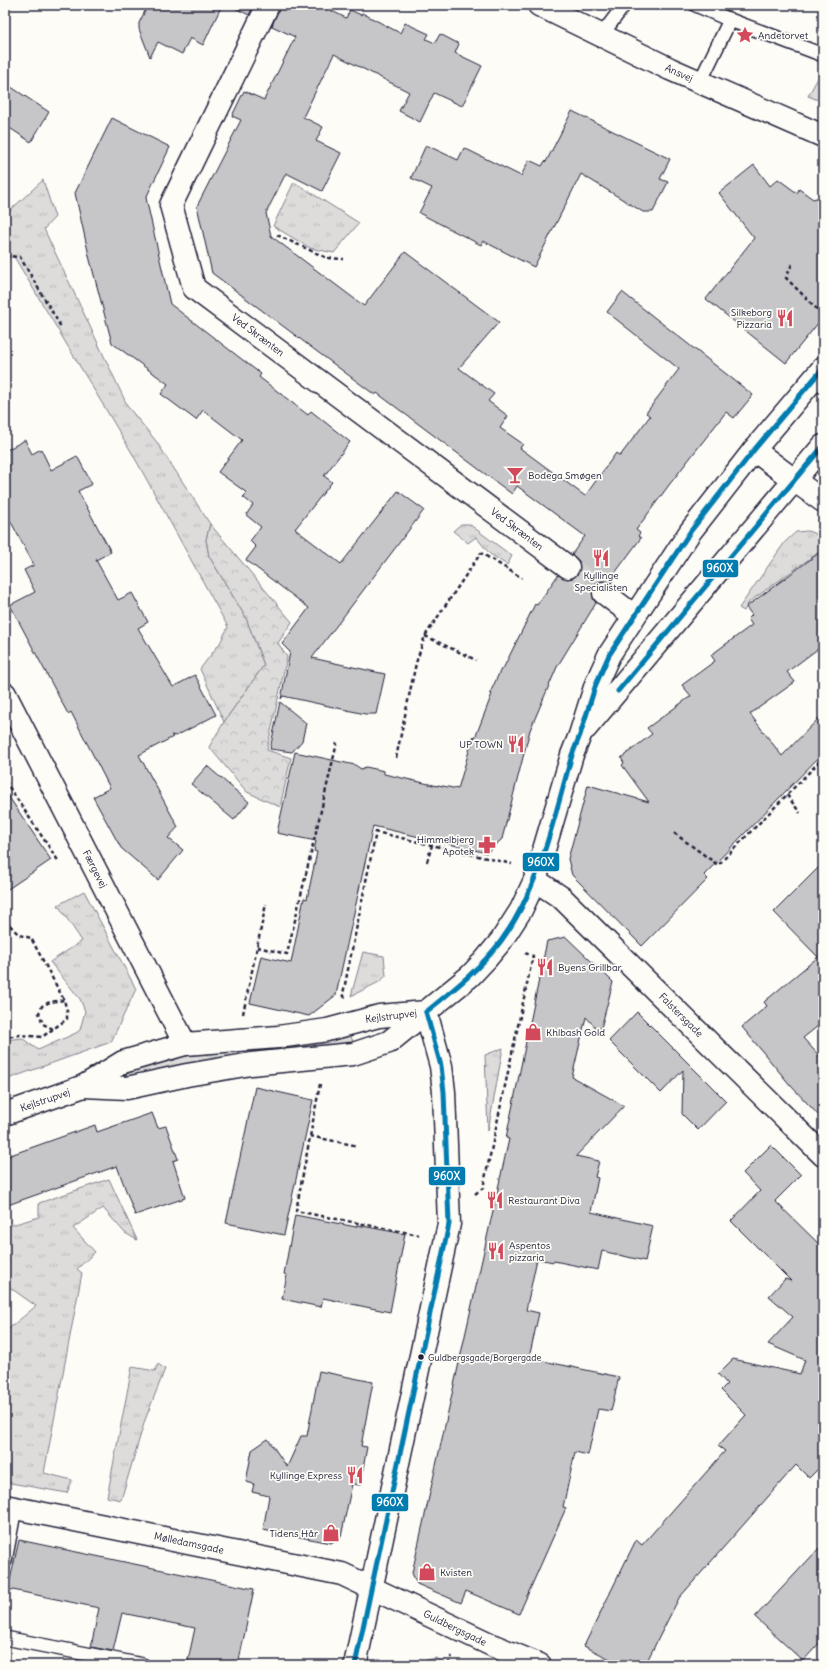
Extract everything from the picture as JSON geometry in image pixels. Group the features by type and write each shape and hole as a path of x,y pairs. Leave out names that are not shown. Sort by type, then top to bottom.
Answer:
{"street":[{"name":"Ved Skrænten","path":"268,5 171,205 194,288 568,567"},
{"name":"Ansvej","path":"539,5 601,36 700,82 823,136"},
{"path":"354,1665 449,1216 444,1092 441,1066 426,1012 470,976 486,959 501,941 521,910 536,875 572,755 596,684 609,655 690,532 754,450 823,368"},
{"path":"580,735 823,446"},
{"path":"754,450 823,501"},
{"path":"604,593 634,616"},
{"name":"Færgevej","path":"5,694 185,1044"},
{"name":"Falstersgade","path":"536,875 562,898 823,1155"},
{"name":"Kejlstrupvej","path":"84,1086 127,1088 187,1075 252,1064 358,1053 389,1042 426,1012"},
{"name":"Kejlstrupvej","path":"5,1114 84,1086 122,1062 185,1044 238,1040 327,1030 379,1016 426,1012"},
{"name":"Mølledamsgade","path":"10,1507 342,1574 371,1588"},
{"name":"Guldbergsgade","path":"371,1588 494,1646 540,1665"}],"lane":[{"path":"601,36 624,5"},
{"path":"696,5 730,20 823,55"},
{"path":"700,82 730,20"},
{"path":"5,1561 10,1507"},
{"path":"5,1638 143,1665"}],"path":[{"path":"277,235 327,258 344,259"},
{"path":"5,256 20,257 60,327"},
{"path":"792,264 786,278 823,315"},
{"path":"396,758 416,663 425,636 481,553 522,578"},
{"path":"425,636 476,660"},
{"path":"257,947 287,954 337,743"},
{"path":"674,834 718,865 823,758"},
{"path":"5,781 62,866"},
{"path":"787,795 800,813"},
{"path":"354,1022 343,994 376,832 432,845 536,875"},
{"path":"427,862 432,845"},
{"path":"238,1040 266,904"},
{"path":"5,920 19,935 32,938 64,1000 67,1010 67,1019 54,1030 42,1037 20,1035 5,1037"},
{"path":"449,1216 483,1188 533,956 501,941"},
{"path":"54,1030 43,1024 39,1013 42,1006 50,1002 64,1000"},
{"path":"325,1056 296,1211 445,1240"},
{"path":"310,1136 358,1146"}],"green space":[{"path":"823,69 823,102 808,96"},
{"path":"43,180 55,217 44,229 128,407 156,441 210,524 206,540 209,556 246,618 264,665 224,722 200,669 220,643 228,627 132,453 13,255 5,261 5,215"},
{"path":"294,182 359,223 334,253 310,248 273,226"},
{"path":"210,524 292,622 278,643 287,657 267,750 291,758 280,807 247,792 209,747 224,722 264,665 246,618 209,556 206,540"},
{"path":"461,524 469,524 512,556 507,565 490,554 476,537 468,543 453,531"},
{"path":"808,531 823,537 823,549 749,602 744,611 739,608 785,542 796,532"},
{"path":"84,891 136,989 111,1042 5,1080 5,1040 22,1038 38,1050 80,1030 85,1011 80,999 50,962 82,941 58,905"},
{"path":"363,952 384,956 386,976 379,982 351,996"},
{"path":"351,1036 354,1045 123,1081 122,1075 186,1056 232,1050 278,1049 324,1043"},
{"path":"503,1048 488,1131 485,1055"},
{"path":"109,1179 137,1240 125,1233 103,1208 73,1228 95,1252 77,1269 82,1273 44,1473 72,1480 67,1493 5,1482 5,1332 36,1306 5,1284 5,1227 39,1217 39,1203"},
{"path":"158,1364 165,1369 145,1420 121,1500 107,1497 132,1367 155,1371"},
{"path":"436,1658 443,1662 442,1665 422,1665 426,1660"}],"building":[{"path":"148,5 222,5 203,45 190,38 182,54 158,42 150,57 139,29 139,23"},
{"path":"229,5 254,5 249,15"},
{"path":"280,5 320,5 346,18 350,10 361,15 362,13 400,33 405,23 429,34 426,39 435,43 440,34 459,44 455,53 482,66 462,106 434,93 420,122 399,111 409,92 334,54 303,117 323,127 316,141 341,153 322,191 286,173 266,213 271,236 364,306 405,252 499,322 459,368 494,394 488,401 508,416 500,428 523,444 520,448 585,496 616,453 620,456 650,416 646,413 679,369 607,312 622,292 753,395 734,418 726,412 669,485 636,530 640,533 638,536 641,538 612,577 614,578 611,583 600,581 594,586 592,597 596,603 557,667 530,730 502,839 487,853 373,826 336,995 309,1016 250,1003 261,956 291,963 304,898 307,899 317,852 314,851 316,841 277,833 295,752 355,765 361,769 366,767 384,771 384,774 458,789 473,737 475,738 492,694 490,693 501,669 503,669 535,604 537,605 558,575 567,579 573,578 578,574 580,562 572,554 585,536 517,486 512,494 377,393 375,395 212,273 197,206 241,120 232,116 244,91 264,100 295,37 272,26"},
{"path":"5,83 49,112 31,142 5,125"},
{"path":"572,111 670,159 660,179 668,182 653,212 643,212 581,174 534,267 483,241 481,245 419,213 432,188 411,178 426,145 458,160 464,148 521,176 529,160 542,166 545,161 546,162"},
{"path":"112,118 170,147 146,198 170,304 261,374 259,377 308,415 311,411 350,442 324,476 332,482 295,529 341,564 398,491 424,510 312,658 385,674 376,714 365,714 283,696 281,699 290,652 282,644 309,608 246,560 256,547 250,541 261,527 246,515 253,505 243,497 247,493 218,472 242,440 203,410 196,420 161,394 168,384 112,343 90,260 75,193"},
{"path":"754,165 770,186 778,179 797,193 799,189 813,199 823,196 823,317 786,363 706,299 754,238 719,193"},
{"path":"25,440 32,454 41,449 51,470 77,456 92,484 78,491 111,552 96,560 118,600 132,593 148,622 138,628 173,687 195,675 216,715 176,736 171,735 173,737 139,755 178,827 168,838 183,850 158,880 121,848 93,797 110,788 71,712 68,714 10,605 35,592 24,570 34,565 5,511 5,451"},
{"path":"823,550 823,645 787,672 795,682 750,714 782,756 823,714 823,753 704,875 708,879 642,946 572,875 568,859 588,785 649,802 622,765 624,763 621,758 652,734 647,728 691,696 682,685 715,661 711,655 752,625 748,619 752,615 746,607"},
{"path":"280,702 306,723 302,741 292,752 270,749"},
{"path":"207,766 249,802 234,820 191,784"},
{"path":"5,791 51,860 5,891"},
{"path":"823,863 823,1022 803,1038 823,1060 823,1120 791,1086 742,1027 767,1006 764,1002 818,957 774,912"},
{"path":"566,937 613,982 600,1032 586,1017 572,1077 624,1106 576,1156 599,1161 595,1177 598,1178 591,1212 653,1226 645,1261 602,1251 598,1270 537,1259 526,1310 539,1313 529,1358 619,1377 611,1411 598,1409 588,1455 575,1452 563,1507 566,1508 519,1614 466,1591 461,1603 417,1584 412,1573 509,1139 506,1138 547,941"},
{"path":"637,1012 726,1101 698,1130 682,1114 683,1070 661,1093 609,1041"},
{"path":"255,1087 313,1100 284,1235 226,1223"},
{"path":"152,1113 158,1128 166,1126 178,1159 173,1161 185,1198 135,1215 117,1166 5,1206 5,1157 95,1125 97,1132"},
{"path":"771,1145 801,1175 775,1201 823,1248 823,1464 809,1478 796,1465 679,1598 645,1665 622,1665 584,1646 636,1540 642,1545 725,1451 718,1446 746,1415 721,1390 727,1384 718,1374 733,1359 800,1374 805,1360 768,1344 793,1317 769,1296 785,1279 791,1281 731,1221 760,1191 743,1173"},
{"path":"295,1215 356,1227 357,1225 405,1234 390,1312 323,1298 321,1307 282,1299 287,1275 284,1274"},
{"path":"319,1371 373,1382 361,1446 367,1447 360,1485 352,1484 341,1537 331,1543 263,1530 269,1496 252,1492 254,1484 246,1482 252,1450 268,1439 287,1467 301,1436 307,1436"},
{"path":"19,1540 254,1589 238,1665 187,1665 195,1628 122,1613 113,1651 91,1647 99,1608 8,1589"},
{"path":"823,1544 823,1639 803,1661 755,1617"}],"tunnel":[{"path":"568,567 604,593"}],"transit line":[{"name":"960X","path":"426,1012 466,979 484,961 501,941 515,920 536,875 552,827 572,755 596,684 609,655 690,532 754,450 823,368"},
{"name":"960X","path":"618,691 823,446"},
{"name":"960X","path":"355,1665 449,1224 444,1092 441,1066 426,1012"}],"place":[{"name":"Andetorvet","path":"745,35"},
{"name":"Silkeborg Pizzaria","path":"785,318"},
{"name":"Bodega Smøgen","path":"515,475"},
{"name":"Kyllinge Specialisten","path":"601,558"},
{"name":"UP TOWN","path":"516,744"},
{"name":"Himmelbjerg Apotek","path":"487,845"},
{"name":"Byens Grillbar","path":"545,967"},
{"name":"Khlbash Gold","path":"533,1032"},
{"name":"Restaurant Diva","path":"495,1200"},
{"name":"Aspentos pizzaria","path":"496,1251"},
{"name":"Guldbergsgade/Borgergade","path":"421,1357"},
{"name":"Kyllinge Express","path":"355,1475"},
{"name":"Tidens Hår","path":"331,1533"},
{"name":"Kvisten","path":"427,1572"}]}
